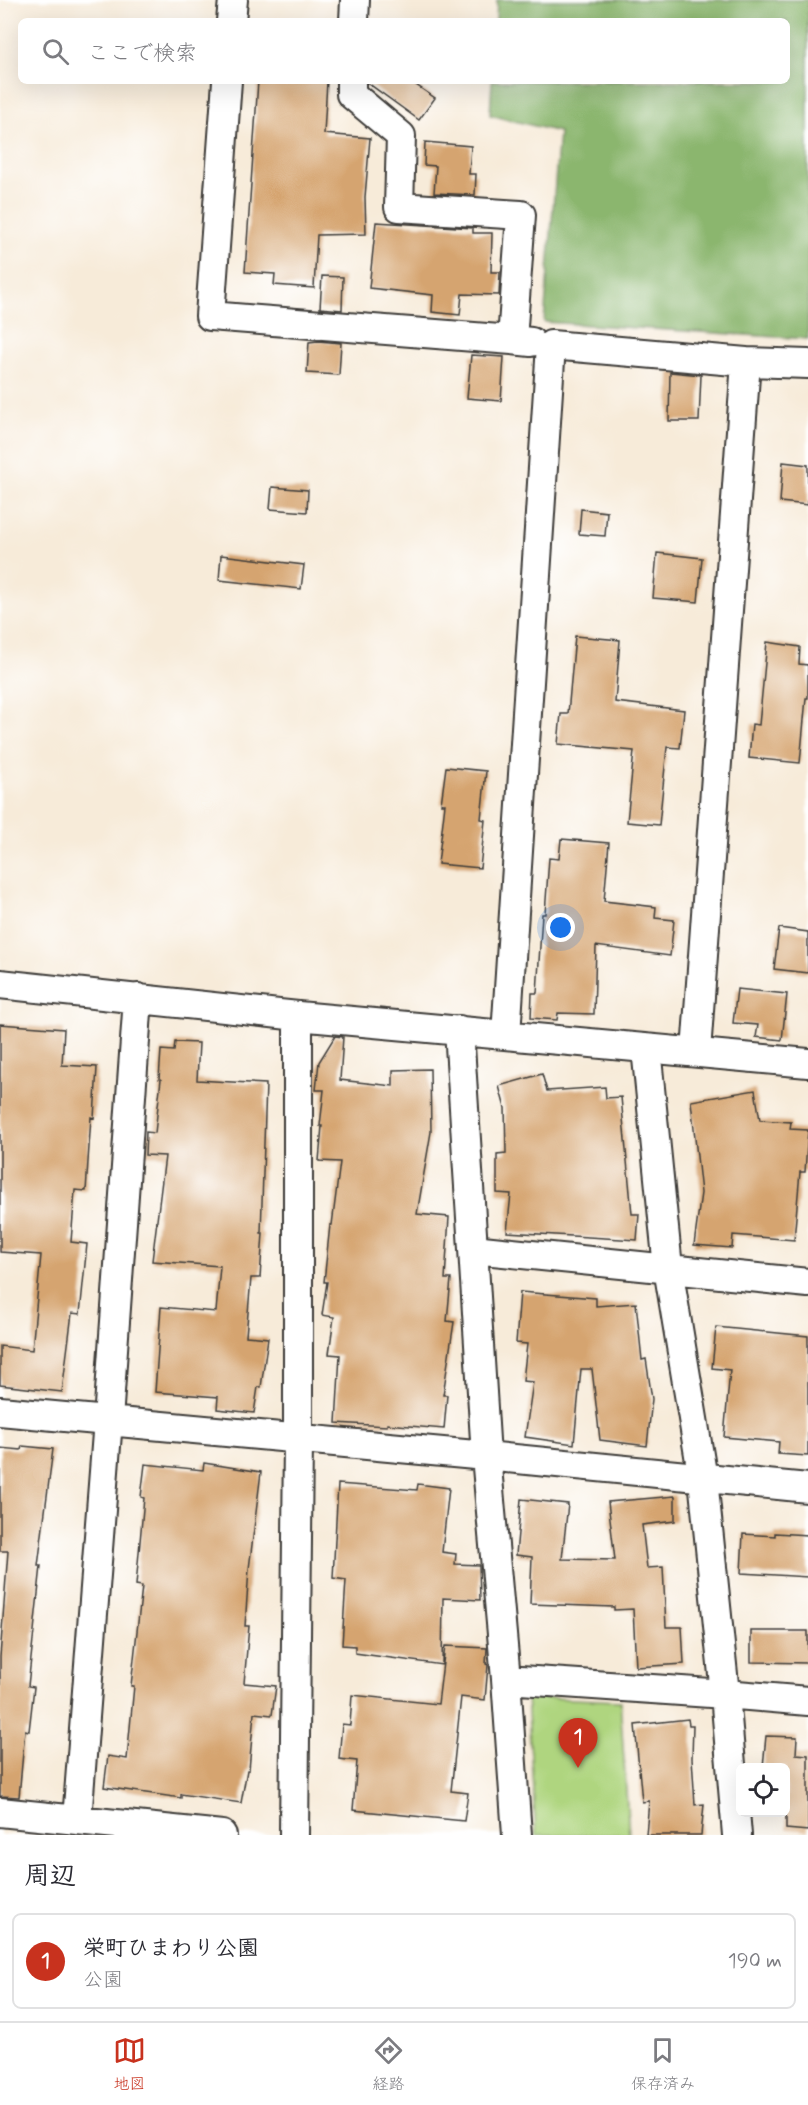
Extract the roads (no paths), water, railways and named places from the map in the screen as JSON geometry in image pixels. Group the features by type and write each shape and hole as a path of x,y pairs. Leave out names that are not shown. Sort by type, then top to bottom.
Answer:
{"street":[{"path":"231,18 233,0"},
{"path":"354,18 356,0"},
{"path":"227,84 210,316 512,340 746,362 808,364"},
{"path":"351,84 351,94 401,136 399,207 522,215 512,340"},
{"path":"506,1035 551,345"},
{"path":"696,1052 746,362"},
{"path":"0,984 298,1016 808,1063"},
{"path":"77,1820 138,998"},
{"path":"294,1835 298,1440 298,1016"},
{"path":"459,1030 486,1455 517,1835"},
{"path":"646,1048 668,1268 703,1479 737,1835"},
{"path":"473,1249 808,1283"},
{"path":"0,1411 298,1440 486,1455 808,1488"},
{"path":"506,1679 808,1701"},
{"path":"0,1812 222,1835"}],"place":[{"name":"栄町ひまわり公園","path":"578,1768"}]}
